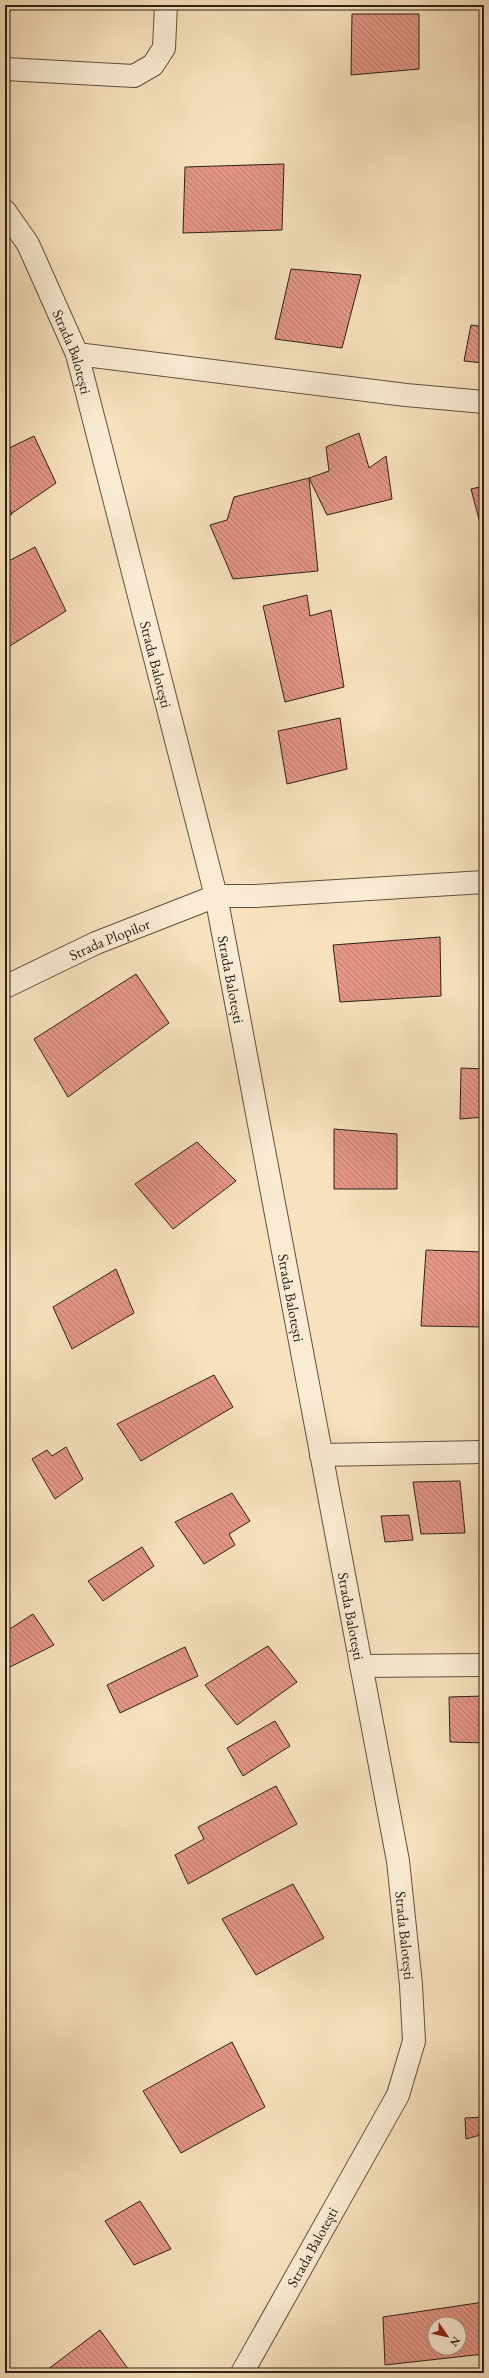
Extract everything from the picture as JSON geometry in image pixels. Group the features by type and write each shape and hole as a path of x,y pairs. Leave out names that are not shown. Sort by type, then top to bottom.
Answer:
{"street":[{"path":"5,69 134,76 152,65 164,48 166,5"},
{"name":"Strada Balotești","path":"5,211 28,244 77,354 216,896 398,1861 411,1986 414,2041 398,2095 242,2373"},
{"path":"77,354 406,395 484,402"},
{"path":"216,896 256,896 484,882"},
{"name":"Strada Plopilor","path":"5,988 96,943 216,896"},
{"path":"321,1455 484,1452"},
{"path":"361,1666 484,1664"}],"building":[{"path":"352,14 419,14 419,69 351,75"},
{"path":"284,164 282,230 183,233 185,167"},
{"path":"291,269 361,275 342,348 275,339"},
{"path":"471,325 484,327 484,363 464,361"},
{"path":"359,433 369,468 386,456 392,499 327,515 309,478 329,471 326,447"},
{"path":"34,436 56,483 5,518 5,450"},
{"path":"309,478 318,571 233,579 210,525 227,520 234,497"},
{"path":"484,486 484,538 471,489"},
{"path":"5,501 12,514 5,518"},
{"path":"35,547 66,611 5,649 5,563"},
{"path":"307,595 310,616 331,610 344,687 285,702 263,606"},
{"path":"340,718 347,769 287,784 278,731"},
{"path":"440,937 441,996 340,1002 333,945"},
{"path":"136,974 169,1023 68,1097 34,1039"},
{"path":"461,1068 484,1069 484,1117 460,1119"},
{"path":"334,1129 397,1134 397,1189 334,1189"},
{"path":"197,1142 236,1181 173,1229 135,1184"},
{"path":"426,1250 484,1252 484,1327 421,1326"},
{"path":"116,1269 134,1313 72,1349 53,1307"},
{"path":"214,1375 233,1407 141,1461 117,1424"},
{"path":"66,1447 83,1479 55,1499 32,1459 47,1450 52,1456"},
{"path":"460,1481 465,1533 421,1534 413,1482"},
{"path":"232,1493 250,1521 229,1534 235,1545 204,1564 175,1522"},
{"path":"409,1515 413,1540 385,1542 381,1516"},
{"path":"142,1547 154,1566 103,1601 88,1581"},
{"path":"33,1614 54,1645 8,1668 5,1663 5,1632"},
{"path":"268,1646 297,1682 237,1725 205,1685"},
{"path":"185,1647 198,1676 120,1713 107,1685"},
{"path":"484,1696 484,1743 450,1742 449,1697"},
{"path":"275,1721 290,1746 243,1776 227,1748"},
{"path":"276,1786 297,1824 188,1884 175,1855 204,1839 198,1827"},
{"path":"293,1884 324,1938 256,1975 222,1919"},
{"path":"232,2042 265,2107 181,2153 143,2091"},
{"path":"484,2117 484,2134 466,2139 465,2118"},
{"path":"140,2201 171,2249 134,2265 105,2221"},
{"path":"484,2302 484,2354 467,2356 467,2316 427,2316 427,2356 466,2356 385,2365 383,2317"},
{"path":"100,2330 131,2373 43,2373"}]}
